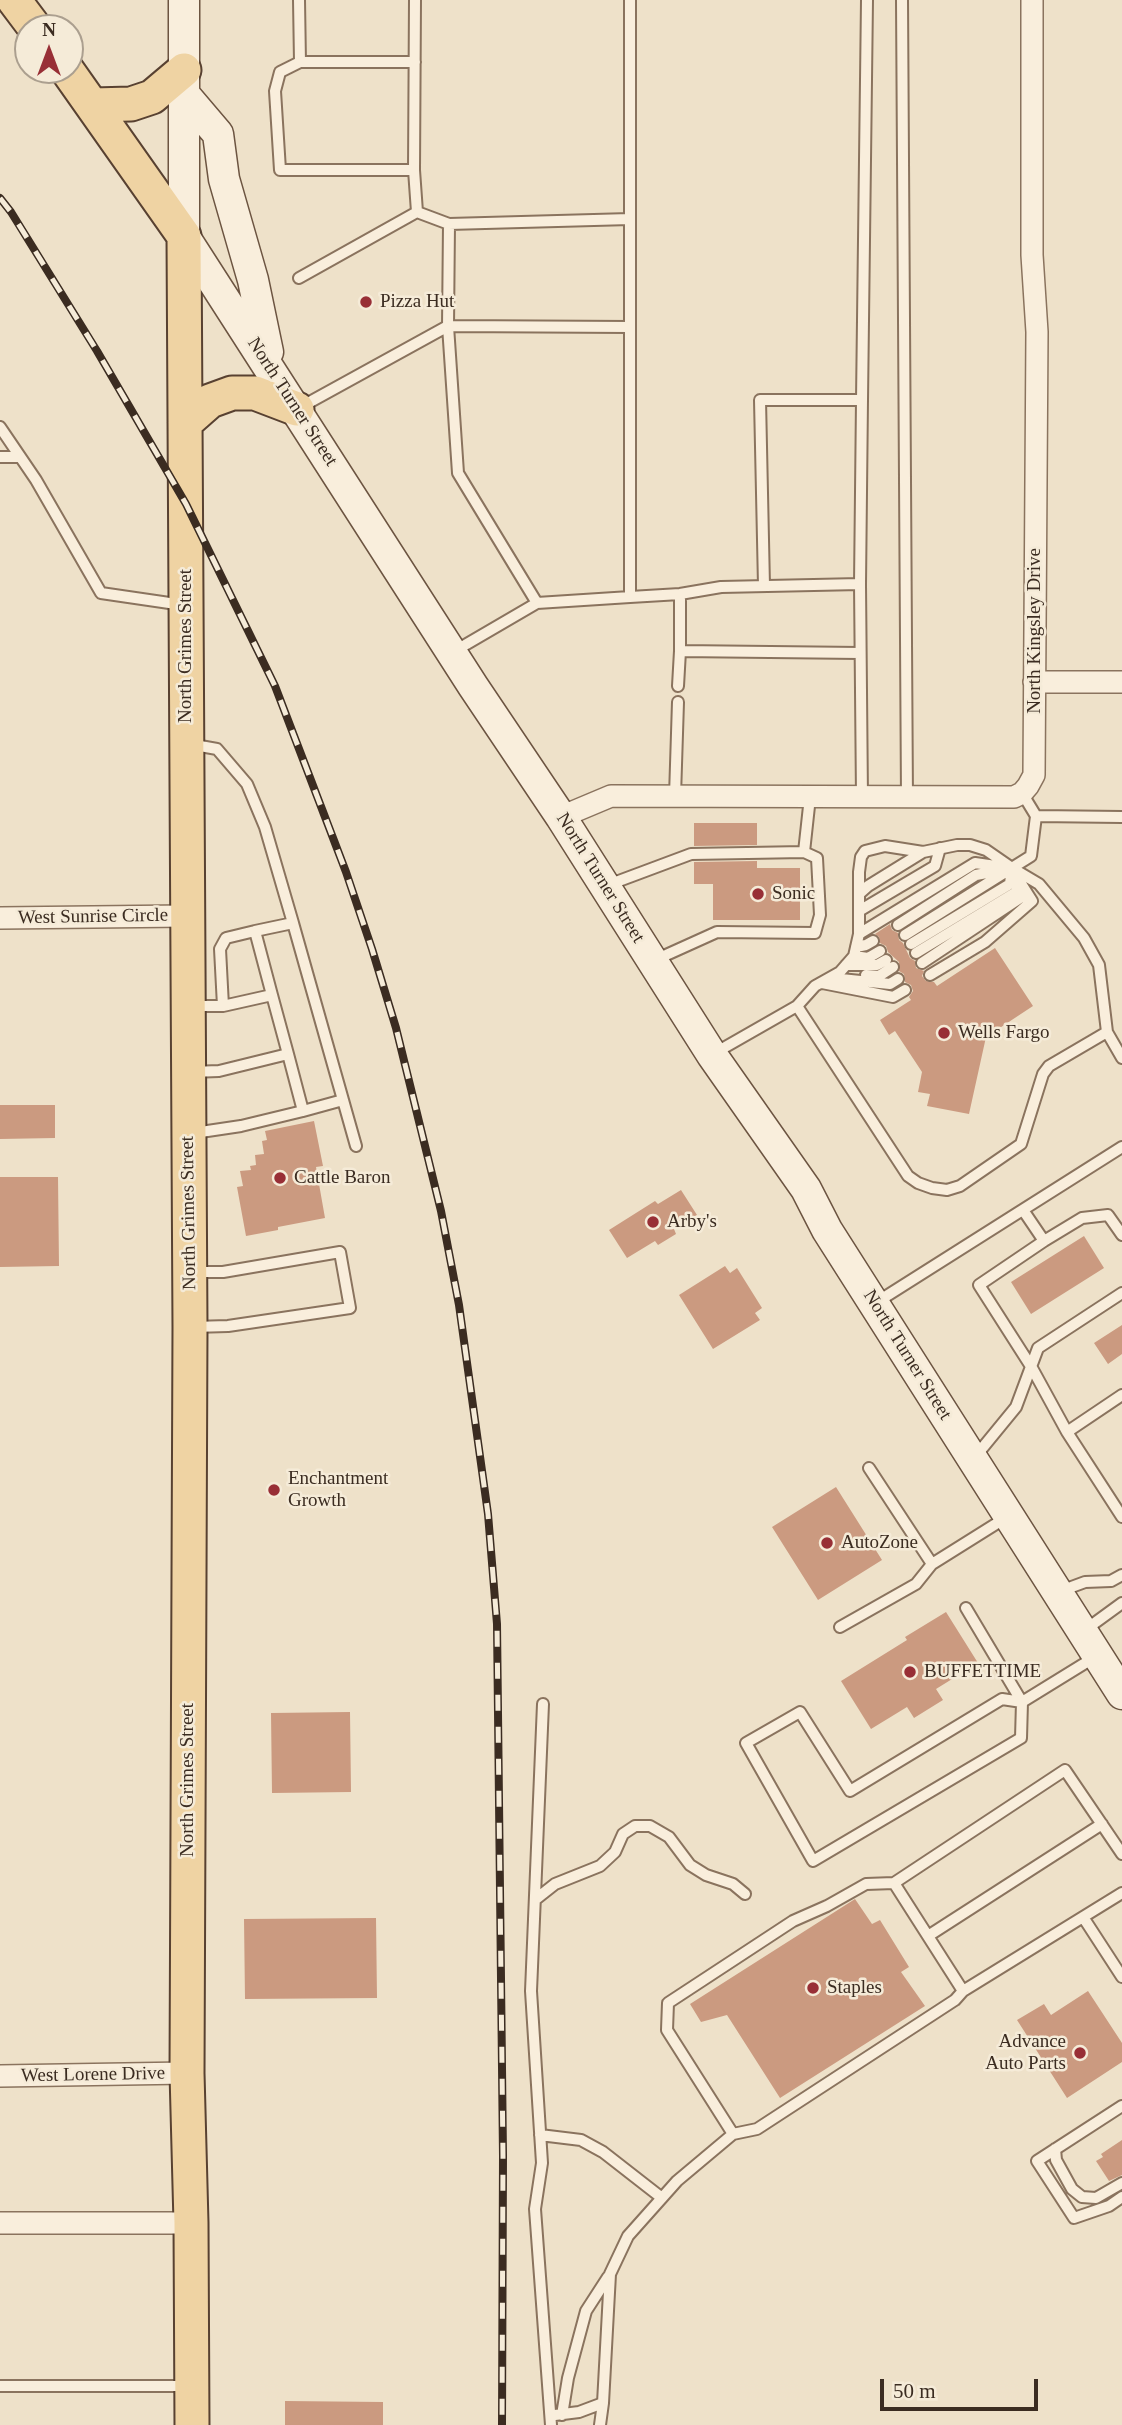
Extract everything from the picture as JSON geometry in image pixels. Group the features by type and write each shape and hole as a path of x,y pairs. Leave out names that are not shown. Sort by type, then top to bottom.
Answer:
{"main road":[{"name":"North Grimes Street","path":"184,0 186,916 190,1327 187,2073 192,2425"},
{"path":"93,105 131,104 184,82 218,134 224,180 253,280 271,369"},
{"name":"North Turner Street","path":"77,84 184,236 712,1055 806,1189 827,1230 1122,1694"},
{"path":"186,423 210,401 232,393 255,393 297,410"}],"street":[{"name":"North Kingsley Drive","path":"1022,793 1034,775 1037,331 1032,255 1032,0"},
{"path":"1034,682 1122,682"},
{"path":"561,817 611,796 907,798 1014,797 1022,793"},
{"name":"West Sunrise Circle","path":"0,918 186,916"},
{"name":"West Lorene Drive","path":"0,2076 187,2073"},
{"path":"0,2223 191,2223"}],"lane":[{"path":"299,0 300,62"},
{"path":"415,0 414,170 417,212"},
{"path":"630,0 630,597"},
{"path":"862,798 860,584 867,0"},
{"path":"902,0 907,798"},
{"path":"414,170 280,170 275,91 281,72 300,62 415,62"},
{"path":"299,278 417,212 449,224 630,219"},
{"path":"449,224 448,326 457,473 537,603"},
{"path":"297,410 448,326 630,327"},
{"path":"764,586 760,400 862,400"},
{"path":"0,427 100,593 186,605"},
{"path":"0,457 20,457"},
{"path":"452,653 537,603 680,594 721,586 860,584"},
{"path":"678,686 680,594"},
{"path":"680,651 860,653"},
{"path":"675,796 678,702"},
{"path":"186,743 217,749 247,785 265,827 356,1146"},
{"path":"1012,868 1018,891 914,949 1012,868 1031,856 1036,816 1022,793"},
{"path":"804,852 810,797"},
{"path":"1036,816 1122,817"},
{"path":"859,894 923,852 957,845 970,845 986,850 1040,884 1084,938 1099,965 1107,1032 1122,1058"},
{"path":"841,967 859,934 859,873 861,857 865,851 885,846 923,852"},
{"path":"859,911 934,866 940,848"},
{"path":"605,886 691,854 804,852 817,858 820,915 815,933 717,932 652,961"},
{"path":"859,934 975,863 1012,868"},
{"path":"898,925 976,874 1012,868"},
{"path":"930,975 985,942 1032,901 1012,868"},
{"path":"223,1006 220,949 226,938 293,923"},
{"path":"255,930 303,1111"},
{"path":"712,1055 797,1006 815,986 866,945 883,955 877,965 841,967"},
{"path":"841,967 890,984 898,979"},
{"path":"841,967 893,997 905,990"},
{"path":"187,1006 223,1006 272,995"},
{"path":"797,1006 908,1176 918,1184 940,1189 960,1186 1021,1144 1043,1074 1049,1066 1107,1032"},
{"path":"188,1072 219,1072 288,1054"},
{"path":"188,1134 241,1126 343,1100"},
{"path":"874,1304 1122,1147"},
{"path":"1023,1210 1044,1241"},
{"path":"1122,1235 1108,1216 1082,1218 979,1285 1032,1367 1067,1432 1122,1517"},
{"path":"189,1272 223,1272 340,1252 351,1308 228,1326 190,1327"},
{"path":"974,1459 1016,1407 1038,1348 1122,1293"},
{"path":"1067,1432 1122,1395"},
{"path":"869,1468 932,1564"},
{"path":"839,1627 916,1584 932,1564 1009,1515"},
{"path":"1058,1592 1085,1582 1111,1581 1122,1575"},
{"path":"966,1608 1022,1702 1021,1738 813,1861 746,1742 800,1712 850,1791 1002,1699 1022,1702 1090,1643 1122,1603"},
{"path":"543,1704 531,1991 542,2163 535,2209 554,2418"},
{"path":"733,2134 667,2030 668,2003 793,1921 866,1884 894,1883 1065,1770 1122,1854"},
{"path":"928,1936 1102,1824"},
{"path":"536,1899 555,1884 600,1866 615,1852 623,1834 635,1826 650,1826 669,1838 690,1865 706,1875 733,1884 745,1894"},
{"path":"894,1883 963,1991"},
{"path":"554,2418 586,2311 610,2274 628,2236 677,2181 733,2134 757,2129 955,2000 963,1991 1122,1893"},
{"path":"1083,1917 1122,1977"},
{"path":"1122,2106 1037,2161 1074,2218 1109,2206 1122,2197"},
{"path":"540,2135 581,2140 603,2152 662,2197"},
{"path":"1055,2149 1056,2160 1072,2189 1082,2197 1088,2199 1104,2195 1122,2183"},
{"path":"600,2425 610,2274"},
{"path":"0,2386 192,2386"},
{"path":"554,2418 603,2403"}],"building":[{"path":"694,823 757,823 757,845 694,846"},
{"name":"Sonic","path":"757,861 757,868 800,868 800,920 713,920 713,884 694,884 694,862"},
{"name":"Wells Fargo","path":"890,924 892,930 898,933 899,940 910,958 915,961 916,968 924,971 922,976 926,981 934,982 937,986 995,948 1033,1006 986,1037 969,1114 927,1106 930,1094 918,1092 922,1072 895,1031 889,1035 880,1020 911,1000 909,997 913,991 911,985 905,982 904,974 899,971 899,962 875,934"},
{"path":"0,1105 55,1105 55,1138 0,1139"},
{"name":"Cattle Baron","path":"314,1121 323,1166 316,1167 325,1218 246,1236 237,1187 243,1186 240,1171 251,1170 250,1166 256,1165 255,1155 264,1154 262,1141 267,1140 265,1131"},
{"path":"0,1177 58,1177 59,1266 0,1267"},
{"name":"Arby's","path":"681,1190 697,1215 674,1229 676,1234 658,1245 655,1241 627,1258 609,1230 655,1201 658,1204"},
{"path":"1084,1236 1104,1268 1031,1314 1011,1282"},
{"path":"725,1266 730,1273 737,1268 762,1308 755,1313 760,1320 713,1349 679,1295"},
{"path":"1122,1325 1122,1354 1108,1364 1094,1343"},
{"name":"AutoZone","path":"836,1487 882,1560 818,1600 772,1527"},
{"name":"BUFFETTIME","path":"946,1612 978,1663 936,1689 943,1700 914,1718 907,1707 871,1729 841,1681"},
{"path":"350,1712 351,1792 272,1793 271,1713"},
{"name":"Staples","path":"855,1899 872,1924 880,1920 909,1967 901,1972 925,2006 780,2098 727,2015 701,2022 690,2004"},
{"path":"376,1918 377,1998 245,1999 244,1919"},
{"name":"Advance Auto Parts","path":"1088,1991 1122,2043 1122,2062 1067,2098 1017,2020 1044,2004 1051,2015"},
{"path":"1122,2140 1122,2175 1109,2181 1096,2161 1103,2157 1101,2154"},
{"path":"285,2401 383,2402 383,2425 285,2425"}],"railway":[{"path":"0,198 97,351 186,504 275,686 346,872 372,949 396,1028 441,1211 459,1305 488,1514 497,1624 503,2156 502,2425"}],"place":[{"name":"Pizza Hut","path":"366,302"},
{"name":"Sonic","path":"758,894"},
{"name":"Wells Fargo","path":"944,1033"},
{"name":"Cattle Baron","path":"280,1178"},
{"name":"Arby's","path":"653,1222"},
{"name":"Enchantment Growth","path":"274,1490"},
{"name":"AutoZone","path":"827,1543"},
{"name":"BUFFETTIME","path":"910,1672"},
{"name":"Staples","path":"813,1988"},
{"name":"Advance Auto Parts","path":"1080,2053"}]}
